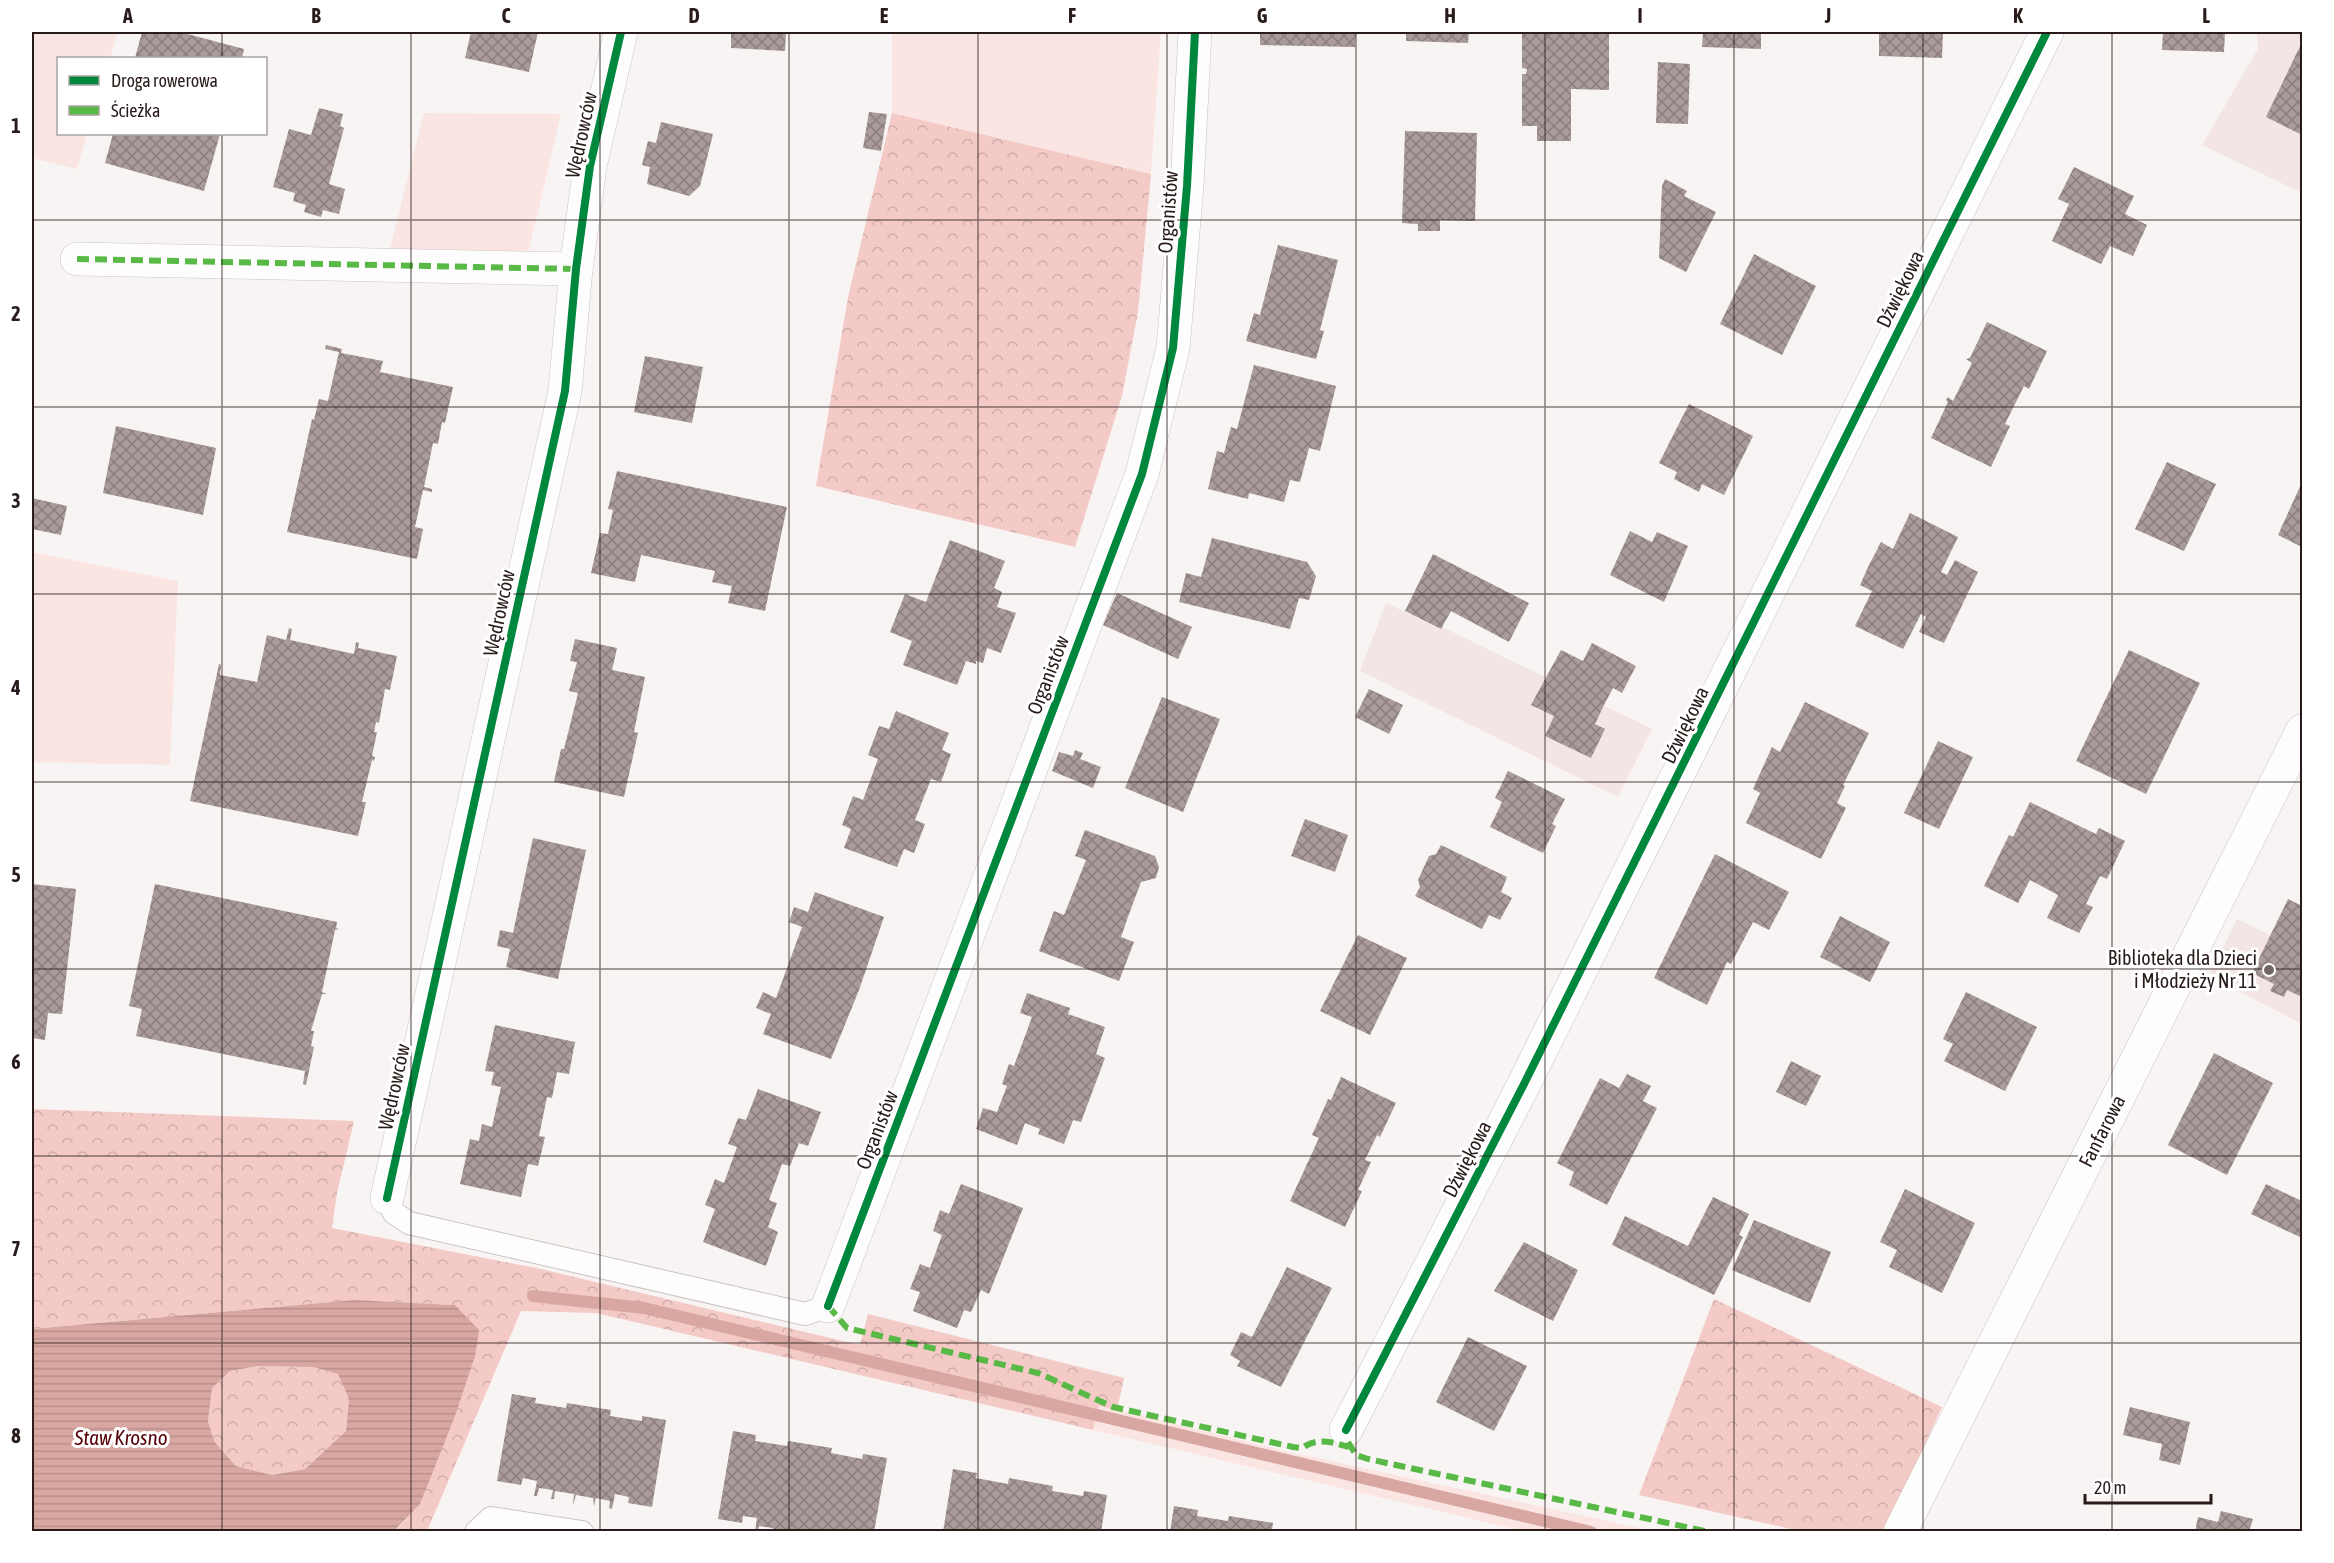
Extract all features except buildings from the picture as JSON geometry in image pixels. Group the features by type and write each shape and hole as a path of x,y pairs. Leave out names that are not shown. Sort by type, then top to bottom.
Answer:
{"street":[{"name":"Wędrowców","path":"387,1198 565,391 576,269 590,166 621,32"},
{"name":"Organistów","path":"828,1306 1142,474 1173,348 1187,186 1195,32"},
{"name":"Dźwiękowa","path":"1346,1430 1524,1084 2048,32"},
{"path":"77,259 576,269"},
{"name":"Fanfarowa","path":"1900,1532 2302,731"}],"lane":[{"path":"387,1198 394,1213 409,1223 805,1314 828,1306"},
{"path":"476,1532 491,1518 582,1532"}],"shaded area":[{"path":"32,32 118,32 110,57 57,57 57,135 87,135 77,169 32,158"},
{"path":"892,32 1161,32 1151,174 892,113"},
{"path":"2257,32 2302,32 2302,193 2202,145 2258,49"},
{"path":"424,113 561,114 529,249 487,259 388,257"},
{"path":"32,552 178,581 170,765 32,762"},
{"path":"1386,603 1440,629 1442,627 1652,729 1618,797 1360,671"},
{"path":"2237,919 2302,951 2302,1024 2209,976"},
{"path":"1099,1405 1285,1451 1654,1531 1524,1531 1093,1430"}],"green space":[{"path":"892,113 1151,174 1138,312 1122,396 1075,547 816,486 848,297"},
{"path":"32,1109 354,1121 337,1193 332,1228 541,1269 860,1345 868,1314 1124,1378 1117,1410 1099,1406 1093,1430 596,1313 521,1311 427,1531 394,1532 420,1504 455,1305 354,1300 32,1329"},
{"path":"1714,1299 1942,1407 1885,1531 1800,1531 1639,1495"},
{"path":"259,1366 313,1367 338,1374 349,1399 346,1431 305,1469 272,1475 236,1466 214,1441 208,1421 212,1387 230,1371"}],"water":[{"name":"Staw Krosno","path":"354,1300 455,1305 479,1330 475,1356 455,1416 420,1504 394,1531 32,1531 32,1329","holes":["259,1366 313,1367 338,1374 349,1399 346,1431 305,1469 272,1475 236,1466 214,1441 208,1421 212,1388 230,1371"]}],"waterway":[{"path":"533,1296 644,1308 1591,1532"}],"marked path":[{"path":"77,259 576,269"},
{"path":"828,1306 847,1328 1038,1373 1113,1407 1293,1447 1302,1448 1314,1442 1349,1447"},
{"path":"1348,1442 1356,1455 1368,1459 1710,1532"}],"cycle path":[{"path":"387,1198 565,391 576,269 590,166 621,32"},
{"path":"828,1306 1142,474 1173,348 1187,186 1195,32"},
{"path":"1346,1430 1524,1084 2047,32"}],"place":[{"name":"Biblioteka dla Dzieci i Młodzieży Nr 11","path":"2269,970"}]}
